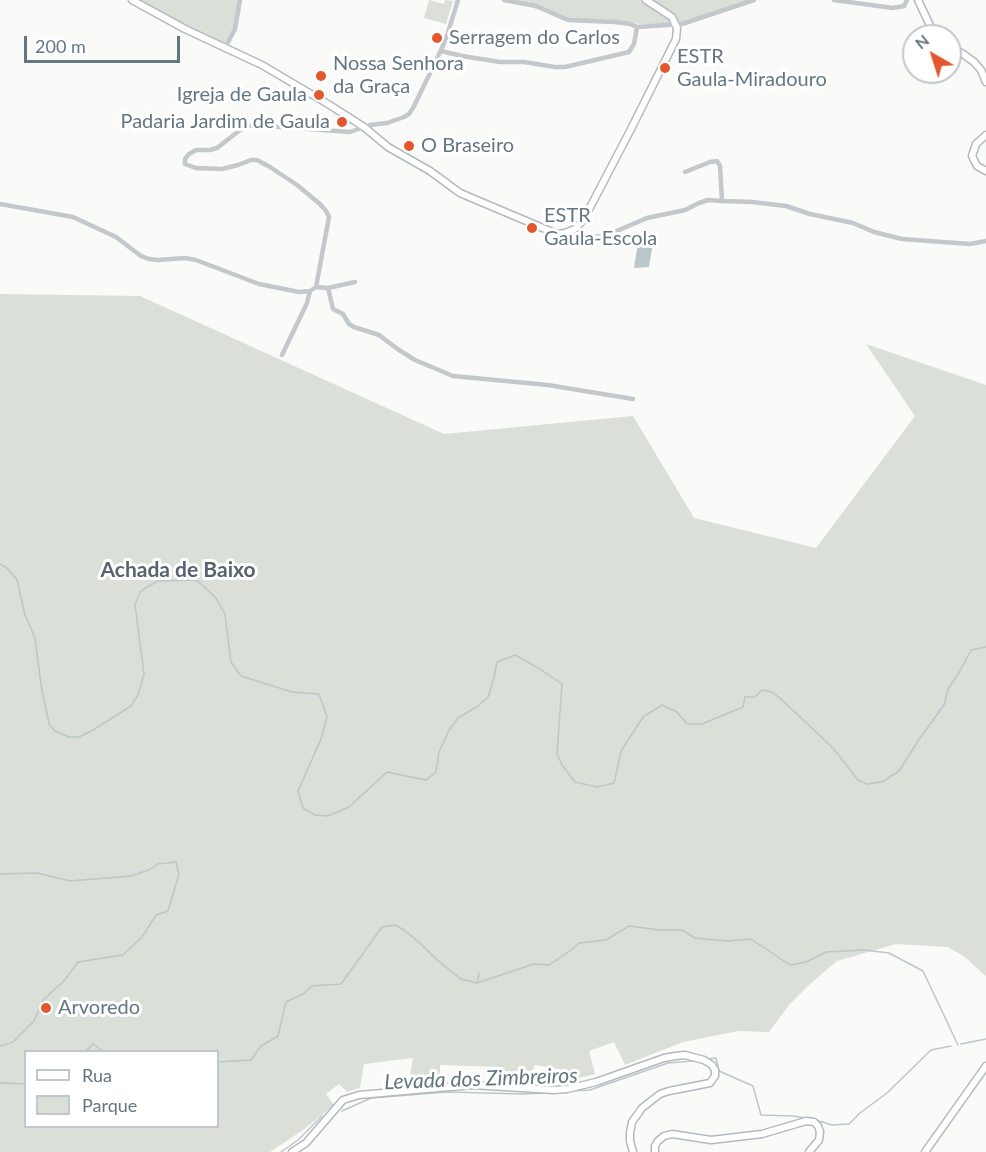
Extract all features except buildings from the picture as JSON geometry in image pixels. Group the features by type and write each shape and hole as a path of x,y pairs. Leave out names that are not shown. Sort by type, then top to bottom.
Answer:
{"main road":[{"path":"132,0 184,30 262,65 348,116 388,147 430,171 460,193 558,234 575,229 580,225 676,39 676,25 672,16 646,0"},
{"path":"918,0 929,24"},
{"path":"962,54 981,70 986,82"},
{"path":"986,135 976,144 972,153 975,163 986,171"},
{"path":"292,1152 306,1143 344,1100 359,1095 472,1085 567,1089 664,1058 685,1055 704,1060 712,1065 715,1073 710,1083 660,1094 642,1108 632,1122 630,1141 633,1152"},
{"path":"925,1152 986,1066"},
{"path":"655,1152 658,1141 672,1134 701,1139 721,1139 762,1134 806,1121 814,1122 820,1132 819,1140 809,1152"}],"street":[{"path":"225,49 235,29 240,0"},
{"path":"0,204 72,217 116,237 141,256 149,259 196,260 259,284 299,292 310,291 315,287 328,217 320,204 270,166 257,160 222,169 189,167 185,164 185,159 196,150 217,148 244,127 254,125 350,132 410,114 450,30 458,0"},
{"path":"504,0 536,6 568,20 615,22 637,27 676,25 754,0"},
{"path":"834,0 893,8 904,6 907,0"},
{"path":"441,51 501,62 565,67 628,52 634,45 637,27"},
{"path":"685,172 717,161 720,166 722,201"},
{"path":"565,233 578,238 605,236 647,218 681,211 708,200 786,206 810,214 853,223 874,232 902,239 970,244 986,241"},
{"path":"315,287 328,288 355,282"},
{"path":"328,288 333,309 345,316 349,324 379,335 415,360 453,376 548,385 633,399"},
{"path":"282,355 307,303 310,291"}],"green space":[{"path":"135,0 240,0 235,29 225,49"},
{"path":"429,0 444,4 445,0 453,1 446,24 424,18"},
{"path":"509,0 755,0 676,25 576,22"},
{"path":"0,294 140,296 444,434 633,416 694,518 816,548 915,416 866,344 986,385 986,976 965,957 948,947 896,944 837,961 789,1005 769,1032 738,1031 683,1042 625,1065 614,1042 589,1051 595,1074 579,1078 562,1079 564,1070 535,1065 527,1080 502,1075 503,1067 440,1065 440,1082 409,1083 413,1058 364,1064 360,1088 347,1092 339,1084 326,1094 334,1105 303,1130 270,1152 0,1152"}],"shaded area":[{"path":"654,236 649,267 634,268 638,243"}],"waterway":[{"path":"0,564 7,568 17,580 25,615 35,638 49,724 55,731 69,737 79,737 93,730 131,706 138,695 144,674 135,605 140,592 158,581 195,580 200,583 216,598 225,614 231,662 241,676 292,692 319,694 327,717 321,739 298,791 303,808 315,815 328,816 349,807 387,772 426,780 436,772 439,752 449,730 458,718 488,697 497,662 515,655 562,684 557,754 575,782 597,787 614,783 621,751 643,717 662,705 677,712 687,724 702,724 743,707 745,697 755,697 762,690 772,692 781,699 833,748 858,780 867,784 882,782 899,771 944,705 948,689 971,650 986,647"},
{"path":"0,874 37,873 70,881 131,876 149,870 158,864 176,862 179,874 168,911 156,915 142,937 123,955 78,962 64,981 44,999 34,1021 13,1042 0,1046"},
{"path":"219,1062 251,1060 261,1046 278,1036 286,1002 303,994 312,986 341,984 382,927 395,925 420,943 461,979 477,983 534,964 549,965 579,943 606,940 629,926 682,930 695,938 728,941 751,939 790,965 806,962 826,952 864,950 889,953 923,971 958,1045"},
{"path":"477,983 479,973"},
{"path":"961,1044 986,1039"},
{"path":"87,1050 93,1044 101,1050"},
{"name":"Levada dos Zimbreiros","path":"816,1120 832,1125 849,1124 887,1093 931,1050 951,1046"},
{"name":"Levada dos Zimbreiros","path":"709,1059 716,1058 719,1071 753,1086 761,1115 807,1118"},
{"name":"Levada dos Zimbreiros","path":"570,1091 590,1090 668,1063 692,1061"},
{"path":"0,1083 24,1084"},
{"name":"Levada dos Zimbreiros","path":"342,1111 371,1098 447,1092 545,1093"},
{"name":"Levada dos Zimbreiros","path":"281,1152 298,1140 322,1116"}],"place":[{"name":"Serragem do Carlos","path":"437,38"},
{"name":"ESTR Gaula-Miradouro","path":"665,68"},
{"name":"Nossa Senhora da Graça","path":"321,76"},
{"name":"Igreja de Gaula","path":"319,95"},
{"name":"Padaria Jardim de Gaula","path":"342,122"},
{"name":"O Braseiro","path":"409,146"},
{"name":"ESTR Gaula-Escola","path":"532,228"},
{"name":"Arvoredo","path":"46,1008"}],"district":[{"name":"Achada de Baixo","path":"178,570"}]}
